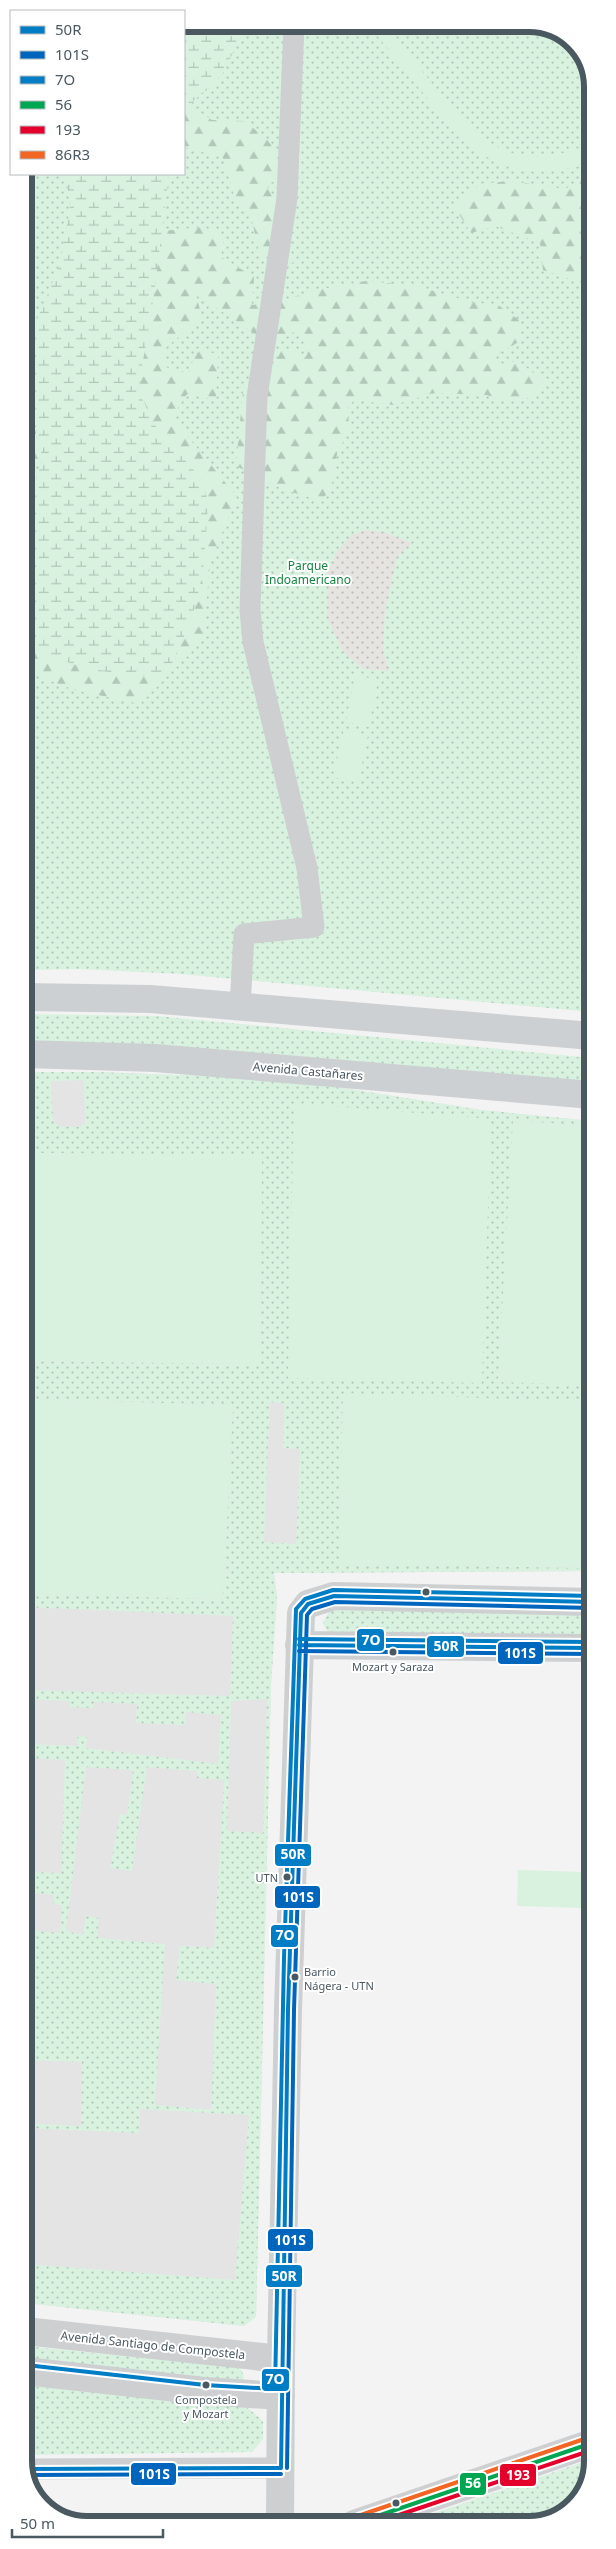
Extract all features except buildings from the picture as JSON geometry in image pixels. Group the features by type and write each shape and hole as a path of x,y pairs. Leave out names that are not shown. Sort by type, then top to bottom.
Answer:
{"main road":[{"path":"33,997 150,999 584,1035"},
{"name":"Avenida Castañares","path":"33,1054 155,1058 584,1094"}],"street":[{"path":"240,1007 244,934 314,927 307,868 253,642 250,610 257,397 287,198 294,33"},
{"path":"280,2516 281,2359 301,1613 308,1604 334,1596 584,1602"},
{"path":"299,1644 584,1648"},
{"name":"Avenida Santiago de Compostela","path":"33,2332 281,2359"},
{"path":"33,2372 204,2391 281,2396"},
{"path":"378,2516 584,2446"},
{"path":"34,2474 281,2468"}],"shaded area":[{"path":"33,1072 96,1072 286,1079 481,1110 584,1120 584,1571 274,1573 277,1597 271,1684 256,2317 244,2326 33,2304"}],"green space":[{"name":"Parque Indoamericano","path":"185,33 532,33 543,34 556,40 565,46 576,60 581,70 584,88 584,1011 181,974 78,969 33,970 33,175 185,175"},
{"path":"185,33 243,33 223,73 206,91 185,107"},
{"path":"375,33 392,33 452,107 484,139 502,149 521,155 541,157 565,153 584,146 584,164 552,171 533,171 515,168 482,154 451,128"},
{"path":"187,104 212,120 245,121 267,140 288,165 287,184 264,181 286,216 293,263 260,255 250,213 235,199 223,158 185,147 185,107"},
{"path":"66,175 169,175 152,310 138,389 153,423 204,482 208,506 203,573 192,617 174,661 159,676 123,675 84,667 33,652 33,488 43,459 33,421 33,329 60,264 70,208"},
{"path":"584,179 584,284 543,270 540,243 495,226 471,233 455,208 480,184 510,181 565,189"},
{"path":"203,227 225,235 221,257 254,277 252,305 279,301 317,290 366,281 417,286 470,302 498,305 519,320 520,341 495,356 501,364 518,361 545,382 534,397 506,402 487,395 433,393 394,405 354,400 348,408 349,430 337,454 332,485 322,501 285,490 236,466 244,380 269,379 282,347 307,356 300,329 270,344 196,294 202,318 164,349 165,367 188,373 198,348 218,355 216,400 187,394 172,417 237,497 210,563 203,640 140,704 75,690 33,674 33,652 84,667 204,482 153,423 138,389 162,231"},
{"path":"33,421 43,459 33,466"},
{"path":"584,635 584,685 578,671 577,662 580,644"},
{"path":"355,675 378,680 369,727 346,722"},
{"path":"344,729 368,735 358,783 333,777"},
{"path":"33,1014 157,1016 584,1057 584,1087 33,1043"},
{"path":"33,1072 96,1072 286,1079 481,1110 584,1120 584,1126 514,1120 498,1381 584,1385 584,1402 343,1394 339,1564 584,1568 584,1571 274,1573 277,1597 271,1684 256,2317 244,2326 33,2304 33,2265 235,2280 249,2115 140,2109 139,2133 33,2128 33,2123 81,2126 82,2062 33,2060 33,1931 60,1933 62,1905 53,1904 54,1895 33,1893 33,1872 61,1873 65,1760 33,1758 33,1744 77,1746 78,1736 87,1737 86,1748 218,1764 221,1715 186,1712 185,1725 136,1723 137,1704 94,1702 93,1708 70,1707 70,1701 33,1699 33,1690 230,1696 233,1616 33,1607 33,1594 223,1599 233,1405 33,1399 33,1361 260,1364 262,1156 33,1153","holes":["84,1080 85,1123 80,1127 60,1127 53,1121 51,1081","270,1402 284,1403 283,1448 300,1449 296,1544 264,1542","267,1699 263,1833 227,1831 231,1701","86,1767 133,1770 127,1815 120,1814 110,1868 132,1871 147,1767 197,1771 197,1778 224,1780 214,1948 180,1946 176,1980 216,1984 211,2110 155,2105 165,1944 98,1938 98,1918 86,1916 83,1935 66,1931"]},
{"path":"294,1103 491,1119 482,1383 288,1378"},
{"path":"513,1120 584,1126 584,1385 498,1382"},
{"path":"33,1153 262,1155 260,1364 33,1361"},
{"path":"343,1393 584,1402 584,1568 339,1564"},
{"path":"33,1399 233,1405 223,1599 33,1594"},
{"path":"331,1608 584,1611 584,1641 333,1635 326,1630 323,1623"},
{"path":"518,1870 584,1872 583,1908 517,1906"},
{"path":"33,2347 241,2369 244,2377 242,2380 231,2382 33,2361"},
{"path":"33,2386 248,2408 263,2421 263,2439 252,2452 33,2455"},
{"path":"584,2462 581,2479 570,2498 546,2514 528,2516 426,2516"}],"sand":[{"path":"366,530 384,532 412,543 397,557 385,611 383,650 389,671 363,669 343,652 327,618 327,574 337,552 351,535"}],"transit line":[{"name":"7O","path":"33,2366 205,2385 275,2389 284,1958 296,1609 305,1599 333,1590 584,1596"},
{"name":"50R","path":"281,2468 288,2010 301,1613 308,1604 334,1596 584,1602"},
{"name":"101S","path":"287,2468 294,2010 307,1615 312,1609 335,1602 584,1608"},
{"name":"7O","path":"299,1639 584,1642"},
{"name":"50R","path":"299,1645 584,1648"},
{"name":"101S","path":"299,1651 584,1654"},
{"name":"86R3","path":"358,2516 584,2439"},
{"name":"56","path":"378,2516 584,2446"},
{"name":"193","path":"396,2516 584,2453"},
{"name":"50R","path":"34,2469 281,2468"},
{"name":"101S","path":"34,2475 281,2474"}],"place":[{"name":"Mozart y Saraza","path":"393,1652"},
{"name":"UTN","path":"287,1877"},
{"name":"Barrio Nágera - UTN","path":"295,1977"},
{"name":"Compostela y Mozart","path":"206,2385"}]}
